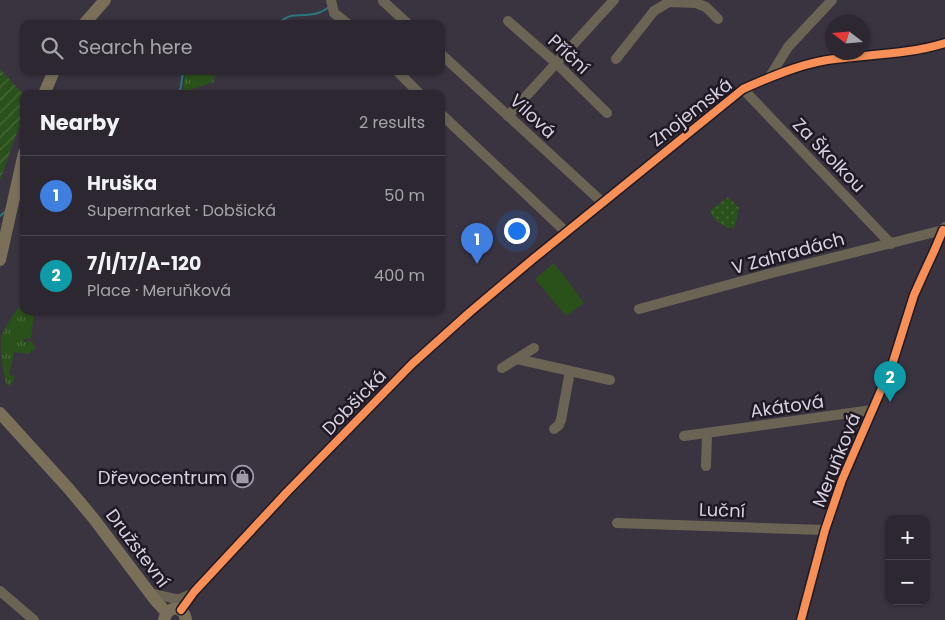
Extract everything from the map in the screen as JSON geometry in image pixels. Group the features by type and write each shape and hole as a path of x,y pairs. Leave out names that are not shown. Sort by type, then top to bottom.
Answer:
{"main road":[{"path":"88,20 105,0"},
{"path":"46,90 52,75"},
{"path":"0,260 20,170"},
{"name":"Družstevní","path":"0,413 82,504 150,593 165,616"},
{"path":"165,616 175,608 184,615"}],"street":[{"path":"383,0 404,20"},
{"path":"508,116 614,0"},
{"path":"654,0 654,11"},
{"path":"769,78 788,48 832,0"},
{"path":"616,58 654,11 666,1 696,3 706,7 718,19"},
{"path":"333,7 344,20"},
{"name":"Příční","path":"508,21 608,112"},
{"name":"Znojemská","path":"566,232 743,89 780,73 826,60 906,52 945,43"},
{"name":"Vilová","path":"445,58 602,202"},
{"path":"401,75 416,90"},
{"name":"Za Školkou","path":"743,89 891,244"},
{"path":"445,118 566,232"},
{"name":"V Zahradách","path":"638,309 944,229"},
{"name":"Meruňková","path":"801,620 842,480 892,364 914,295 944,229"},
{"name":"Dobšická","path":"184,615 194,592 287,492 412,364 482,301 566,232"},
{"path":"502,368 534,348"},
{"path":"517,359 610,380"},
{"path":"554,429 559,425 570,371"},
{"name":"Akátová","path":"684,436 872,410"},
{"path":"706,466 707,434"},
{"name":"Luční","path":"616,523 826,530"},
{"path":"0,591 34,620"},
{"path":"150,593 176,599 194,592"}],"green space":[{"path":"0,69 20,91 20,123 0,180"},
{"path":"185,75 218,75 214,77 214,82 189,90 183,90"},
{"path":"728,197 739,208 734,229 719,223 710,211"},
{"path":"554,263 584,303 566,316 535,279"},
{"path":"20,306 20,315 34,315 31,338 24,339 24,342 32,341 35,349 30,354 14,352 9,375 15,376 13,383 9,386 6,383 4,373 1,339 4,330"}],"waterway":[{"path":"283,20 289,17 321,12 330,6"},
{"path":"180,90 182,75"},
{"path":"0,216 6,211"}],"cycle path":[{"path":"181,610 194,592 287,492 412,364 533,259 743,89 784,72 816,62 916,50 945,43"},
{"path":"801,620 825,530 842,480 892,365 914,295 943,230"}],"place":[{"name":"Hruška","path":"477,264"},
{"name":"7/I/17/A-120","path":"890,402"},
{"name":"Dřevocentrum","path":"243,477"}]}
